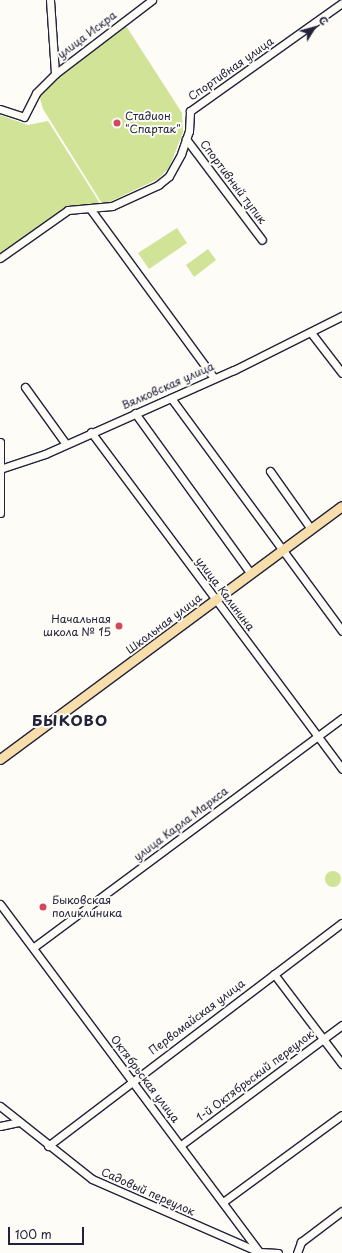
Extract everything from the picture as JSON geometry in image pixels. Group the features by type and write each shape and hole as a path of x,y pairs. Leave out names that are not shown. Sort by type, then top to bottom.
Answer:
{"main road":[{"name":"Школьная улица","path":"0,760 311,529 341,509"}],"street":[{"path":"50,0 55,74"},
{"name":"улица Искра","path":"0,109 24,116 36,93 55,74 152,0"},
{"name":"Спортивная улица","path":"0,258 68,210 91,210 112,206 158,185 169,176 186,139 190,111 342,3"},
{"name":"Спортивный тупик","path":"186,139 262,240"},
{"path":"91,210 214,378"},
{"name":"Вялковская улица","path":"1,469 66,444 171,398 312,334 342,316"},
{"path":"312,334 342,373"},
{"path":"25,387 66,444"},
{"path":"171,398 342,631"},
{"path":"135,413 251,574"},
{"name":"улица Калинина","path":"92,432 342,769"},
{"path":"0,442 0,513"},
{"path":"270,470 311,529"},
{"name":"улица Карла Маркса","path":"34,947 342,718"},
{"name":"Октябрьская улица","path":"0,904 34,947 181,1145 259,1253"},
{"name":"Первомайская улица","path":"48,1146 132,1079 342,923"},
{"path":"274,974 342,1064"},
{"name":"1-й Октябрьский переулок","path":"181,1145 342,1025"},
{"name":"Садовый переулок","path":"0,1106 48,1146 92,1179 259,1253"},
{"path":"223,1202 342,1115"},
{"path":"0,1126 19,1122"},
{"path":"297,1253 301,1242 342,1211"},
{"path":"259,1253 278,1253"}],"green space":[{"name":"Стадион \"Спартак\"","path":"126,26 182,113 183,132 169,168 158,179 103,205 43,109 39,95 58,76"},
{"path":"0,115 28,125 48,121 101,205 66,207 0,255"},
{"path":"177,228 187,243 149,269 138,253"},
{"path":"208,249 216,260 194,277 186,265"},
{"path":"330,871 336,871 341,876 339,885 336,887 330,887 325,882 325,876"}],"place":[{"name":"Стадион \"Спартак\"","path":"117,123"},
{"name":"Начальная школа № 15","path":"119,626"},
{"name":"Быковская поликлиника","path":"43,907"}],"district":[{"name":"БЫКОВО","path":"70,720"}]}
